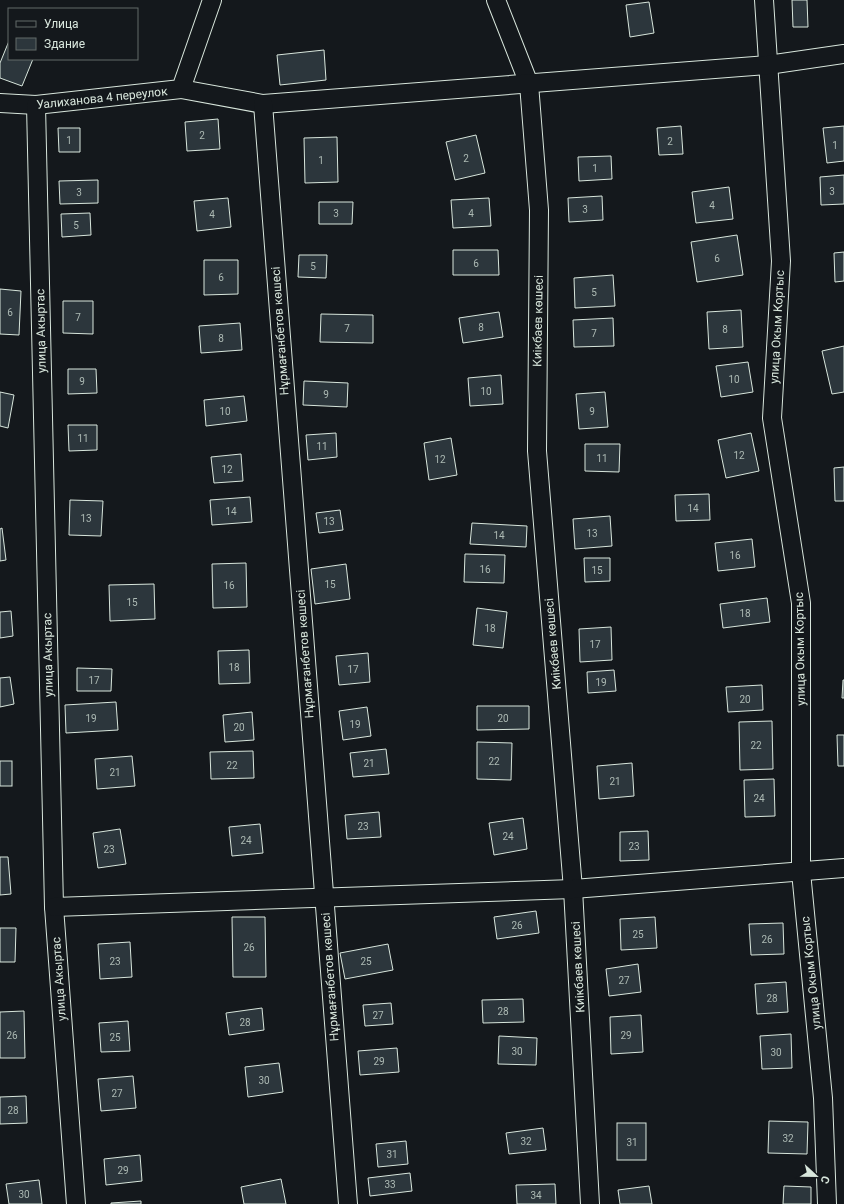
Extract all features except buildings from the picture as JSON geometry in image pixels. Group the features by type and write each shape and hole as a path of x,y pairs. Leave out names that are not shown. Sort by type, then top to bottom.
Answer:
{"street":[{"name":"Уалиханова 4 переулок","path":"0,103 36,105 181,90 212,0"},
{"path":"496,0 529,84"},
{"name":"улица Окым Кортыс","path":"764,0 781,261 772,418 801,603 801,872 823,1098 827,1204"},
{"path":"181,90 263,104 768,65 844,54"},
{"name":"Киікбаев көшесі","path":"529,84 539,210 537,451 574,889 590,1204"},
{"name":"Нұрмағанбетов көшесі","path":"263,104 348,1204"},
{"name":"улица Акыртас","path":"36,105 54,907 76,1204"},
{"path":"54,907 574,889 844,868"}]}
